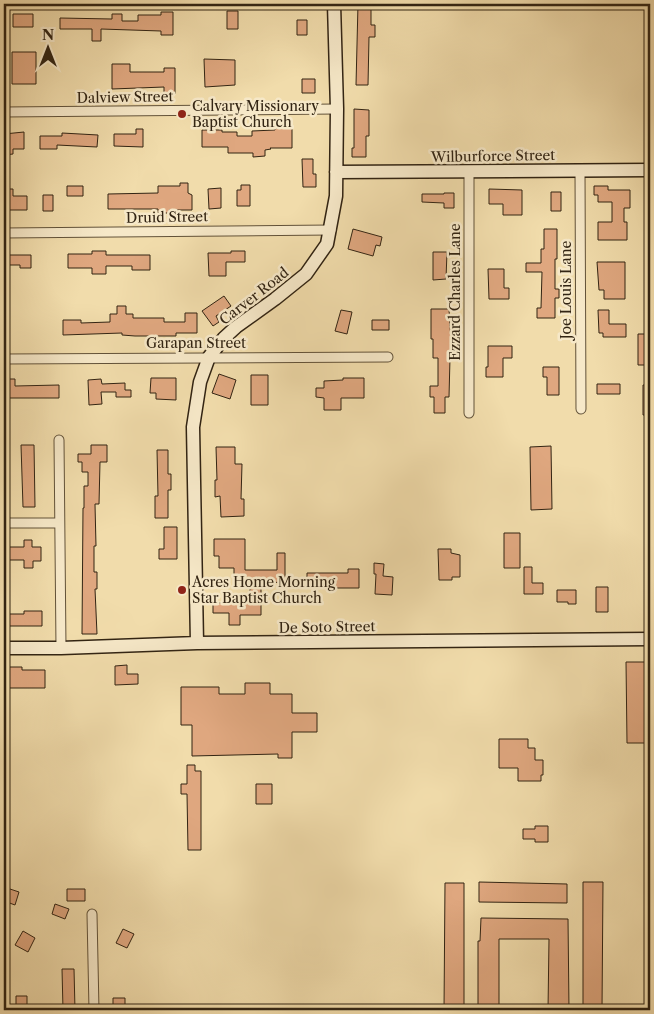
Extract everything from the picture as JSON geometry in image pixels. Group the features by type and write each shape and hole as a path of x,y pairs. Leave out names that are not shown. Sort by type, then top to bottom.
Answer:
{"street":[{"name":"Carver Road","path":"197,643 193,427 200,382 209,357 224,338 306,274 327,244 336,196 337,109 334,4"},
{"name":"Dalview Street","path":"4,112 337,109"},
{"name":"Joe Louis Lane","path":"580,170 581,409"},
{"name":"Wilburforce Street","path":"336,172 650,170"},
{"name":"Ezzard Charles Lane","path":"469,172 470,413"},
{"name":"Druid Street","path":"4,233 331,230"},
{"name":"Garapan Street","path":"4,359 388,357"},
{"path":"59,440 61,648"},
{"path":"4,523 60,523"},
{"name":"De Soto Street","path":"4,648 197,643 650,639"},
{"path":"92,914 94,1010"}],"building":[{"path":"358,4 371,4 371,25 375,25 375,37 369,37 368,85 356,85"},
{"path":"227,11 238,11 238,29 227,29"},
{"path":"161,12 173,12 173,35 161,35 161,31 101,29 101,41 92,41 92,29 60,29 60,18 112,19 112,14 122,14 122,21 138,21 138,15 161,15"},
{"path":"13,14 33,14 33,27 13,27"},
{"path":"297,20 307,20 307,35 297,35"},
{"path":"12,52 36,52 36,84 12,84"},
{"path":"204,59 235,60 235,85 205,87"},
{"path":"112,64 130,64 130,72 164,72 164,68 175,68 175,94 164,94 164,87 112,89"},
{"path":"302,79 315,79 315,93 302,93"},
{"path":"354,109 369,110 369,136 366,136 366,157 352,157 352,148 354,148"},
{"path":"275,128 292,128 292,148 270,148 265,150 265,156 253,157 253,153 228,153 228,147 202,147 202,130 222,130 222,132 237,132 237,136 252,136 252,131 275,130"},
{"path":"136,129 143,129 143,147 114,146 114,134 136,134"},
{"path":"24,132 24,149 13,149 13,154 4,155 4,134"},
{"path":"62,133 98,135 97,147 57,145 57,149 40,149 40,136 62,136"},
{"path":"302,159 313,159 313,174 316,174 316,187 303,187"},
{"path":"180,183 188,183 188,193 192,195 192,210 169,210 169,213 158,213 158,209 108,209 108,194 158,193 158,186 180,186"},
{"path":"241,185 250,185 250,206 237,206 237,190 241,190"},
{"path":"67,186 83,186 83,196 67,196"},
{"path":"594,186 608,186 608,190 630,190 630,208 624,208 624,222 627,222 627,240 598,240 598,222 612,222 612,202 598,202 598,195 594,195"},
{"path":"221,188 221,208 209,209 208,189"},
{"path":"4,189 13,189 13,196 27,196 27,210 4,210"},
{"path":"489,189 522,190 522,215 503,215 503,204 489,204"},
{"path":"551,192 561,192 561,211 551,211"},
{"path":"454,193 454,208 444,208 444,203 422,202 422,194"},
{"path":"43,195 53,195 53,211 43,211"},
{"path":"353,229 382,237 380,246 376,245 373,256 348,249"},
{"path":"544,229 557,229 555,289 559,289 559,298 555,298 555,318 537,318 537,308 541,308 542,272 526,272 526,263 541,263 541,249 544,249"},
{"path":"92,251 106,251 106,255 150,255 150,270 132,270 132,266 106,266 106,274 92,274 92,268 68,268 68,254 92,254"},
{"path":"231,251 245,251 245,262 226,262 226,276 209,276 208,253 231,253"},
{"path":"433,252 447,252 446,279 433,280"},
{"path":"4,255 31,255 31,268 20,268 20,265 4,265"},
{"path":"597,262 625,262 625,299 604,299 604,290 599,290"},
{"path":"488,269 504,269 504,288 509,288 509,299 489,299"},
{"path":"224,296 231,306 216,316 219,322 213,326 202,311"},
{"path":"117,306 126,306 126,314 133,314 133,318 164,318 164,322 185,322 185,313 197,313 197,333 176,333 176,336 135,336 122,335 122,333 63,335 63,320 81,320 81,323 110,322 110,314 117,314"},
{"path":"431,309 449,309 452,358 450,358 449,397 445,397 445,413 434,413 434,397 430,397 430,386 438,386 438,358 433,358 433,339 431,339"},
{"path":"341,310 352,312 347,334 335,331"},
{"path":"598,310 609,310 609,324 626,324 626,337 603,337 603,333 599,333"},
{"path":"372,320 389,320 389,330 372,330"},
{"path":"638,334 650,334 650,365 638,365"},
{"path":"488,346 512,346 512,358 503,358 503,377 486,377"},
{"path":"543,367 559,367 559,395 547,395 547,377 543,377"},
{"path":"219,374 236,380 230,399 212,393"},
{"path":"251,375 268,375 268,405 251,405"},
{"path":"151,378 176,378 176,400 156,399 156,393 150,393"},
{"path":"343,378 364,378 364,398 341,398 341,410 324,410 324,398 316,397 316,388 324,388 324,381 343,380"},
{"path":"4,379 15,379 15,386 59,385 59,398 4,398"},
{"path":"101,379 102,384 125,383 125,390 131,390 131,397 116,397 116,392 101,392 102,404 89,405 88,380"},
{"path":"597,384 620,384 620,394 597,394"},
{"path":"643,385 650,385 650,415 643,415"},
{"path":"21,445 34,445 35,507 23,507"},
{"path":"91,445 107,445 107,462 100,462 99,504 95,504 96,546 94,546 94,572 97,572 97,589 95,589 97,634 82,634 83,508 84,486 88,486 88,472 82,472 82,462 78,462 78,454 91,454"},
{"path":"551,446 552,509 531,510 530,447"},
{"path":"216,447 235,447 235,464 242,464 241,499 244,499 244,516 221,517 220,496 215,497 215,480 217,480"},
{"path":"157,450 168,450 168,474 171,474 171,490 168,490 168,518 155,518 155,496 158,496"},
{"path":"164,527 177,527 177,559 159,559 159,549 164,549"},
{"path":"504,533 520,533 520,568 504,568"},
{"path":"214,539 245,539 245,570 277,570 277,553 285,553 285,582 261,583 261,615 240,615 240,625 229,625 229,613 213,613 213,603 250,603 250,583 234,583 234,568 219,568 219,556 214,556"},
{"path":"24,540 32,540 32,547 41,547 41,561 33,561 33,568 24,568 24,560 4,560 4,547 24,547"},
{"path":"438,549 451,549 451,553 460,555 460,577 452,577 452,580 439,580"},
{"path":"374,563 384,564 383,576 393,577 392,595 375,594 376,574 374,574"},
{"path":"524,567 532,567 532,583 543,583 543,594 524,594"},
{"path":"348,569 359,569 359,588 307,588 307,573 348,573"},
{"path":"596,587 608,587 608,612 596,612"},
{"path":"557,590 576,590 576,604 557,602"},
{"path":"24,611 42,611 42,626 4,626 4,614 24,614"},
{"path":"626,662 645,662 646,743 627,743"},
{"path":"127,665 127,674 138,674 138,684 115,685 115,666"},
{"path":"6,667 22,667 22,670 45,670 45,688 6,688"},
{"path":"245,683 270,683 270,694 292,694 292,713 317,713 317,732 292,732 292,758 278,758 278,754 192,756 192,725 181,725 181,687 219,687 219,694 245,694"},
{"path":"499,739 528,739 528,748 535,748 535,760 543,760 541,781 518,781 518,768 499,768"},
{"path":"187,765 195,765 195,771 201,771 201,850 188,850 187,794 181,794 181,784 187,784"},
{"path":"256,784 272,784 272,804 256,804"},
{"path":"535,826 548,826 548,842 535,842 535,839 523,839 523,829 535,829"},
{"path":"479,882 567,884 567,903 479,902"},
{"path":"583,882 603,882 602,1009 583,1009"},
{"path":"445,883 464,883 464,1010 444,1010"},
{"path":"4,887 19,892 15,905 4,901"},
{"path":"67,889 85,889 85,901 67,901"},
{"path":"55,904 69,909 65,919 52,914"},
{"path":"481,918 568,919 569,1010 548,1010 549,939 499,939 499,1010 478,1010 478,941 480,941"},
{"path":"123,929 134,934 127,948 116,943"},
{"path":"23,931 35,938 28,952 15,945"},
{"path":"62,969 74,969 75,1010 63,1010"},
{"path":"16,996 27,996 27,1010 16,1010"},
{"path":"113,998 125,998 125,1010 113,1010"}],"place":[{"name":"Calvary Missionary Baptist Church","path":"182,114"},
{"name":"Acres Home Morning Star Baptist Church","path":"182,590"}]}
